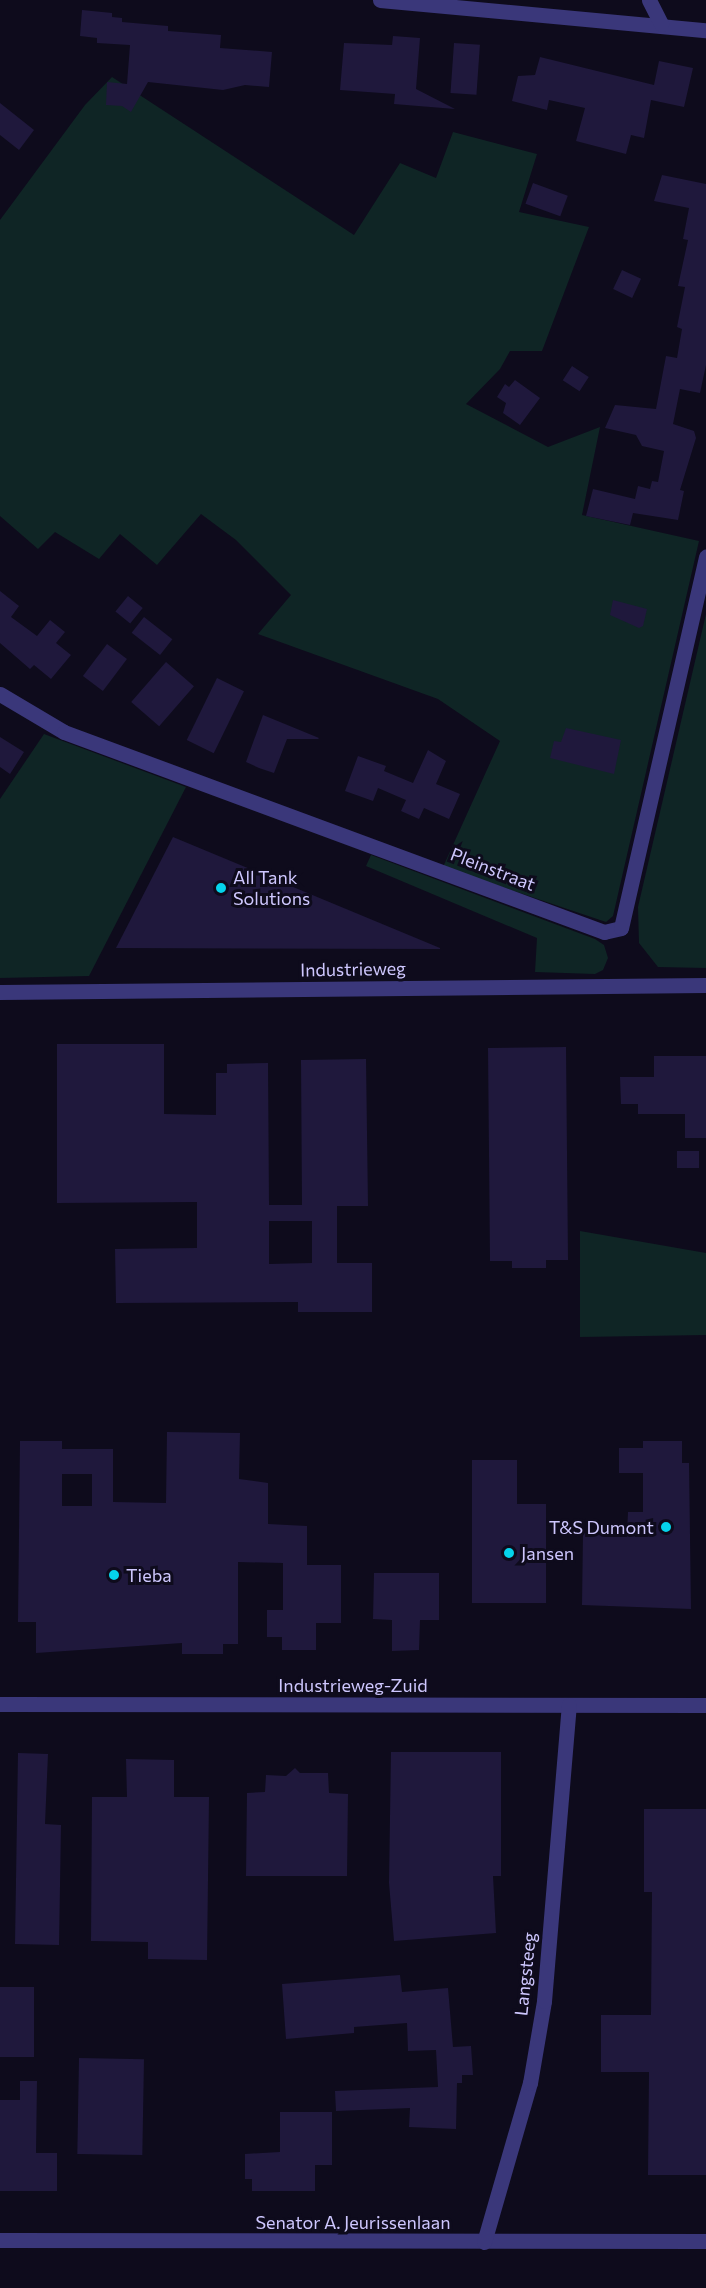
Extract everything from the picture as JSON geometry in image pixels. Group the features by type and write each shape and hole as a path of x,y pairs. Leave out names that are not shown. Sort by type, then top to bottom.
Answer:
{"street":[{"path":"380,0 661,24 706,30"},
{"path":"649,0 661,24"},
{"name":"Pleinstraat","path":"0,694 64,732 604,932 621,928 706,557"},
{"name":"Industrieweg","path":"0,992 706,985"},
{"name":"Industrieweg-Zuid","path":"0,1704 706,1705"},
{"name":"Langsteeg","path":"484,2242 530,2083 544,2001 569,1705"},
{"name":"Senator A. Jeurissenlaan","path":"0,2240 706,2241"}],"green space":[{"path":"112,77 354,235 400,163 436,178 453,132 537,154 519,212 589,227 542,351 510,351 500,369 466,404 548,447 600,427 582,515 699,541 613,916 606,922 443,867 500,741 438,699 258,634 291,595 236,540 201,514 157,565 120,534 99,559 55,532 38,549 0,516 0,220 85,105"},
{"path":"706,614 706,968 658,967 639,943 638,907"},
{"path":"44,734 186,787 89,976 0,978 0,799"},
{"path":"371,855 595,939 604,945 608,958 603,970 595,974 535,972 537,938 366,866"},
{"path":"580,1231 706,1253 706,1335 580,1337"}],"building":[{"path":"82,10 112,13 112,17 122,18 122,22 168,26 168,31 221,35 220,48 272,52 269,87 245,85 223,90 148,82 131,112 122,106 106,105 107,82 127,84 130,45 97,43 97,38 80,36"},
{"path":"393,36 420,38 416,89 455,109 394,104 395,94 340,90 344,43 392,45"},
{"path":"454,43 480,45 476,95 451,93"},
{"path":"540,57 654,85 659,61 693,68 684,107 651,100 644,138 631,135 626,154 576,141 585,108 549,100 547,110 512,101 518,76 535,75"},
{"path":"0,103 34,130 19,150 0,135"},
{"path":"662,175 706,184 706,365 700,393 680,389 673,424 694,431 696,438 680,490 684,491 678,520 633,513 630,525 586,516 593,489 635,499 638,486 650,489 652,481 658,482 664,451 642,446 636,435 605,428 615,405 656,409 666,356 677,358 682,329 677,327 685,287 678,286 688,240 683,239 689,208 654,201"},
{"path":"533,183 568,196 560,216 525,204"},
{"path":"622,270 641,279 632,298 613,289"},
{"path":"572,366 589,377 580,391 563,380"},
{"path":"515,380 540,398 520,425 503,413 506,403 497,397 505,384 509,387"},
{"path":"0,591 19,606 11,617 37,636 50,620 65,632 56,643 71,655 51,679 34,665 30,669 0,643"},
{"path":"128,596 143,608 130,624 115,612"},
{"path":"613,600 647,609 643,626 639,628 610,615"},
{"path":"144,617 172,639 160,655 132,633"},
{"path":"107,644 127,659 103,691 83,676"},
{"path":"166,662 194,686 159,726 131,702"},
{"path":"217,678 244,691 214,753 187,740"},
{"path":"263,715 319,738 287,739 274,773 259,768 246,762"},
{"path":"566,728 621,740 614,774 550,758 554,741 561,742"},
{"path":"0,737 24,752 10,774 0,767"},
{"path":"428,750 446,761 436,784 460,794 449,819 424,808 419,819 401,811 406,800 378,788 373,801 345,791 358,756 386,766 384,771 413,783"},
{"name":"All Tank Solutions","path":"173,837 440,948 440,949 116,948"},
{"path":"57,1044 164,1044 164,1114 216,1115 216,1073 227,1073 227,1064 268,1063 269,1205 302,1205 301,1060 366,1059 368,1206 337,1206 337,1263 372,1263 372,1312 298,1312 298,1302 116,1303 115,1249 197,1248 197,1202 57,1203","holes":["269,1221 312,1221 312,1263 269,1264"]},
{"path":"566,1047 568,1260 546,1260 546,1268 512,1268 512,1261 490,1261 488,1048"},
{"path":"654,1056 706,1056 706,1138 685,1138 685,1114 638,1114 638,1104 621,1104 620,1077 654,1077"},
{"path":"677,1151 699,1151 699,1168 677,1168"},
{"path":"167,1432 240,1433 239,1479 268,1483 268,1524 307,1526 307,1565 341,1565 341,1623 316,1623 316,1650 282,1650 282,1637 267,1637 267,1610 283,1610 283,1563 238,1562 238,1644 223,1644 223,1654 182,1654 182,1643 36,1653 36,1622 18,1622 20,1441 62,1441 62,1449 113,1449 113,1502 166,1503","holes":["62,1474 92,1474 92,1506 62,1506"]},
{"path":"643,1441 682,1441 682,1463 689,1463 691,1609 582,1605 583,1533 627,1534 628,1512 643,1512 643,1473 619,1473 619,1448 643,1448"},
{"name":"Jansen","path":"472,1460 517,1460 517,1504 546,1504 546,1603 472,1603"},
{"path":"374,1573 439,1573 439,1620 420,1620 419,1650 392,1651 392,1620 373,1619"},
{"path":"391,1752 501,1752 501,1876 493,1876 496,1933 394,1941 389,1883"},
{"path":"18,1753 48,1754 45,1824 61,1825 59,1945 15,1944"},
{"path":"126,1759 174,1760 174,1797 209,1797 207,1960 148,1959 148,1942 91,1941 92,1797 127,1797"},
{"path":"295,1768 300,1773 328,1773 329,1793 348,1794 347,1876 246,1876 247,1793 265,1792 266,1775 286,1776"},
{"path":"644,1809 706,1809 706,2175 648,2175 649,2072 601,2072 601,2015 651,2015 652,1892 644,1892"},
{"path":"400,1975 402,1992 448,1988 453,2047 471,2046 473,2075 462,2075 462,2083 457,2083 456,2129 409,2127 410,2108 336,2111 335,2091 438,2087 436,2050 408,2051 407,2023 354,2027 354,2033 286,2039 282,1984"},
{"path":"0,1987 34,1987 34,2057 0,2057"},
{"path":"79,2058 144,2059 142,2155 77,2154"},
{"path":"20,2081 37,2081 36,2153 57,2153 57,2191 0,2191 0,2100 20,2100"},
{"path":"280,2112 332,2112 332,2165 315,2165 315,2191 252,2191 252,2179 245,2179 245,2154 280,2152"}],"place":[{"name":"All Tank Solutions","path":"221,888"},
{"name":"T&S Dumont","path":"666,1527"},
{"name":"Jansen","path":"509,1553"},
{"name":"Tieba","path":"114,1575"}]}
